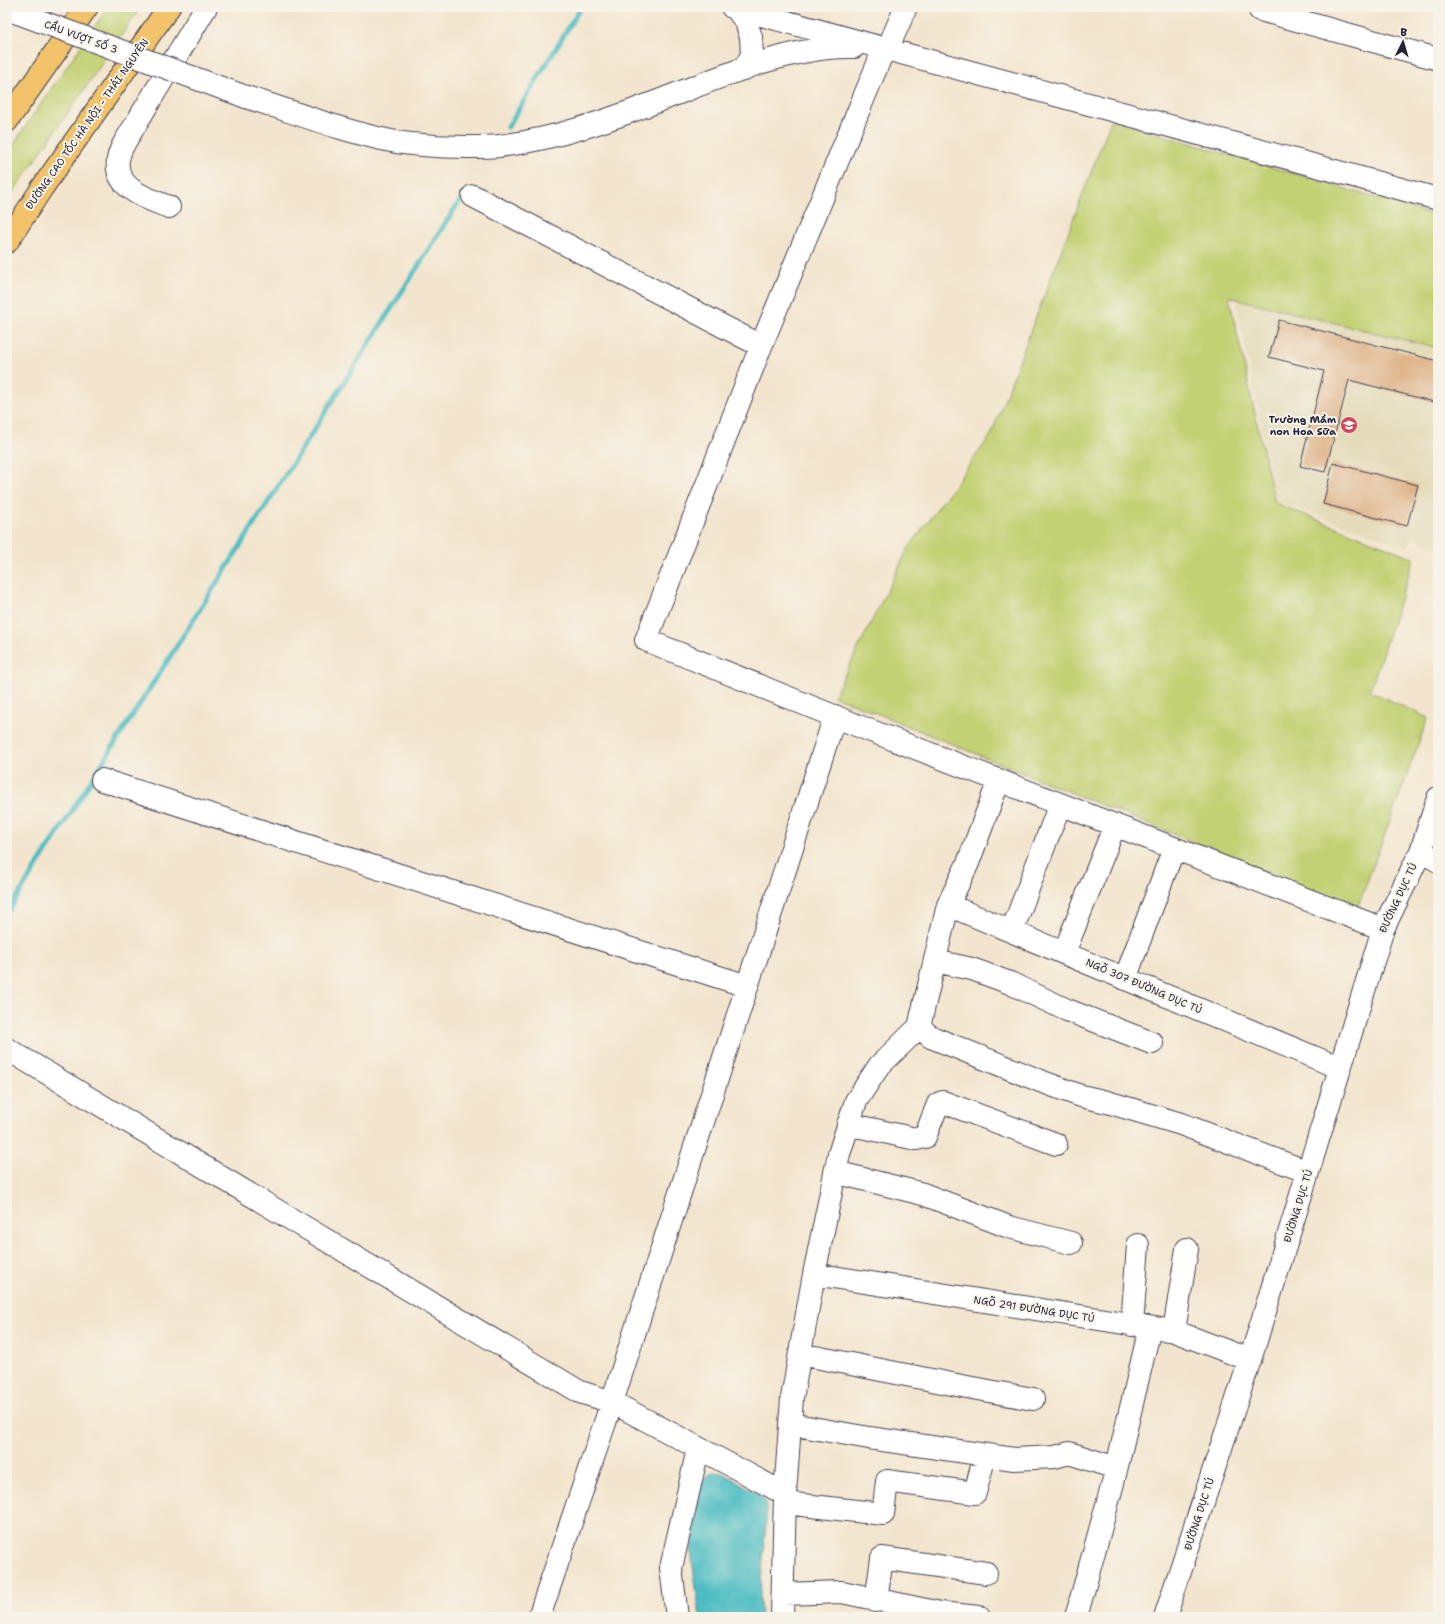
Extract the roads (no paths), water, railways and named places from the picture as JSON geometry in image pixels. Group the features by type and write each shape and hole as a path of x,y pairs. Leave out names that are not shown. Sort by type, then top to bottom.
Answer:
{"highway":[{"path":"7,121 87,7"},
{"name":"ĐƯỜNG CAO TỐC HÀ NỘI - THÁI NGUYÊN","path":"7,242 42,188 169,7"}],"street":[{"path":"7,21 16,7"},
{"path":"169,207 145,198 124,184 120,177 118,160 121,150 131,132 206,7"},
{"path":"734,7 1438,199"},
{"path":"734,7 746,22 752,37 752,55 744,69"},
{"path":"906,7 885,49 761,346 646,640 835,716 1383,930"},
{"name":"CẦU VƯỢT SỐ 3","path":"7,9 246,97 344,129 392,142 456,147 497,146 533,140 597,124 744,69 791,54 837,47 885,49"},
{"path":"1260,10 1312,16 1438,59"},
{"path":"473,196 761,346"},
{"path":"539,1617 612,1402 835,716"},
{"path":"102,780 748,986"},
{"path":"782,1617 785,1499 792,1398 814,1274 835,1172 856,1100 879,1066 920,1027 948,905 968,863 999,780"},
{"name":"ĐƯỜNG DỤC TÚ","path":"1165,1617 1250,1360 1383,930 1429,856 1438,798"},
{"path":"1012,932 1060,804"},
{"path":"1064,953 1115,825"},
{"path":"1125,978 1174,848"},
{"name":"NGÕ 307 ĐƯỜNG DỤC TÚ","path":"948,905 1340,1068"},
{"path":"935,961 972,969 1010,984 1067,1010 1152,1043"},
{"path":"920,1027 931,1037 1043,1082 1081,1096 1107,1102 1181,1124 1308,1172"},
{"path":"7,1049 580,1392 612,1402 785,1499 883,1514 887,1481 975,1493 985,1455"},
{"path":"848,1124 916,1139 926,1137 938,1104 943,1102 1056,1144"},
{"path":"835,1172 923,1194 1008,1228 1071,1243"},
{"path":"1076,1617 1116,1468 1141,1326 1138,1245"},
{"path":"1174,1331 1187,1249"},
{"name":"NGÕ 291 ĐƯỜNG DỤC TÚ","path":"814,1274 1174,1331 1250,1360"},
{"path":"800,1354 1033,1399"},
{"path":"790,1424 1014,1459 1039,1459 1055,1457 1068,1453 1116,1468"},
{"path":"677,1617 671,1568 698,1449"},
{"path":"876,1601 882,1558 986,1573"},
{"path":"783,1594 842,1592 922,1613 979,1617"}],"water":[{"path":"713,1472 722,1473 759,1494 766,1503 767,1510 760,1596 761,1617 700,1617 691,1552 700,1486 706,1477"}],"waterway":[{"path":"508,127 581,7"},
{"path":"7,913 464,194"}],"place":[{"name":"Trường Mầm non Hoa Sữa","path":"1349,425"}]}
